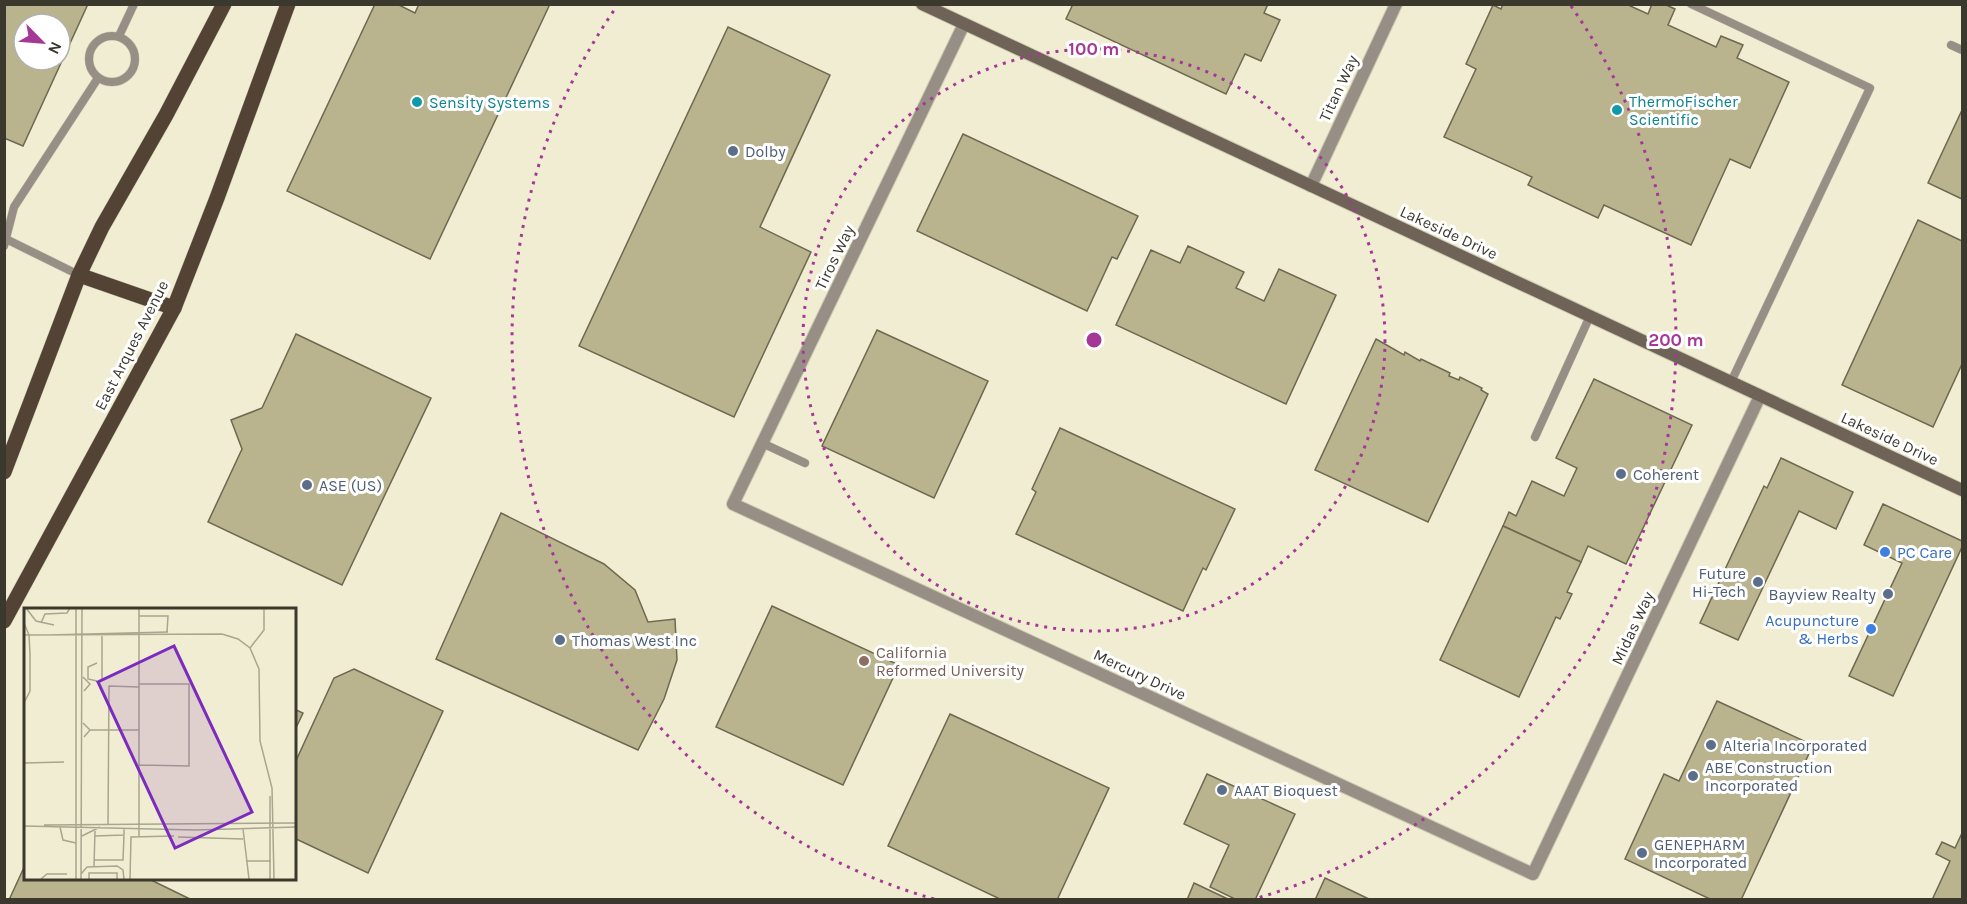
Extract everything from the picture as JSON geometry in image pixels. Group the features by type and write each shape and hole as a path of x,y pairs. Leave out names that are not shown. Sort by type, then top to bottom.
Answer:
{"main road":[{"path":"4,472 79,275 102,227 166,115 224,4"},
{"name":"East Arques Avenue","path":"4,621 174,308 288,4"},
{"path":"79,275 174,308"}],"street":[{"name":"Lakeside Drive","path":"922,4 1962,490"},
{"name":"Titan Way","path":"1311,186 1396,4"},
{"name":"Tiros Way","path":"733,504 964,24"},
{"name":"Midas Way","path":"1533,874 1760,396"},
{"name":"Mercury Drive","path":"733,504 1533,874"}],"lane":[{"path":"119,36 134,4"},
{"path":"1690,4 1870,88 1731,382"},
{"path":"119,36 131,45 134,51 135,59 131,73 126,78 111,82 98,78 89,64 91,48 103,37 119,36"},
{"path":"1952,45 1962,50"},
{"path":"79,275 5,242 14,207 98,78"},
{"path":"1535,437 1590,316"},
{"path":"762,442 805,462"}],"building":[{"path":"4,4 88,4 72,39 72,12 12,12 12,72 57,72 23,146 4,138"},
{"name":"Sensity Systems","path":"375,4 397,4 415,13 419,4 550,4 430,259 287,191"},
{"path":"1073,4 1268,4 1264,13 1280,20 1261,61 1245,54 1226,94 1066,19"},
{"name":"ThermoFischer Scientific","path":"1503,4 1626,4 1648,14 1652,4 1664,4 1675,9 1668,25 1716,47 1721,36 1743,45 1737,58 1789,82 1750,168 1730,159 1691,245 1604,205 1598,218 1528,185 1532,177 1444,137 1476,69 1466,64 1493,5 1501,9"},
{"name":"Dolby","path":"728,27 830,75 760,227 811,252 734,417 579,346"},
{"path":"1962,110 1962,199 1928,183"},
{"path":"963,134 1138,216 1117,259 1112,257 1087,311 917,231"},
{"path":"1918,220 1962,241 1962,364 1933,427 1842,385"},
{"path":"1188,246 1244,272 1236,288 1264,301 1279,269 1336,295 1286,404 1116,325 1151,250 1180,263"},
{"path":"877,330 988,381 934,498 822,446"},
{"name":"ASE (US)","path":"296,334 431,398 342,585 208,522 242,449 231,420 262,408"},
{"path":"1376,339 1404,355 1405,352 1420,361 1421,359 1450,373 1449,376 1459,380 1460,377 1482,388 1481,390 1488,394 1428,522 1315,470"},
{"name":"Coherent","path":"1594,379 1692,425 1626,564 1588,546 1581,562 1503,526 1509,512 1516,516 1532,481 1564,496 1577,468 1556,458"},
{"path":"1060,428 1235,509 1206,570 1203,568 1183,611 1016,534 1036,492 1032,489"},
{"path":"1781,458 1853,492 1836,529 1799,511 1738,640 1700,623 1764,486 1767,488"},
{"path":"1883,504 1962,541 1962,547 1893,696 1849,676 1902,563 1864,545"},
{"name":"Thomas West Inc","path":"501,513 604,564 635,590 648,622 675,619 677,660 664,699 638,750 436,659"},
{"path":"1503,526 1581,562 1567,592 1572,594 1560,619 1556,617 1519,697 1440,660"},
{"path":"772,606 899,665 843,785 716,727"},
{"path":"354,669 443,711 368,873 296,839 296,761 334,678"},
{"path":"1717,701 1813,745 1741,900 1712,900 1625,859 1664,774 1679,781"},
{"path":"296,710 303,713 296,728"},
{"path":"950,714 1109,788 1057,900 1002,900 888,846"},
{"path":"1207,774 1295,814 1255,900 1237,900 1210,887 1229,845 1184,824"},
{"path":"1962,833 1962,900 1932,900 1950,861 1936,854 1942,842 1955,848"},
{"path":"24,867 24,880 151,880 192,900 9,900"},
{"path":"1325,878 1371,900 1315,900"},
{"path":"1194,883 1230,900 1187,900"}],"place":[{"name":"Sensity Systems","path":"417,102"},
{"name":"ThermoFischer Scientific","path":"1617,110"},
{"name":"Dolby","path":"733,151"},
{"name":"Coherent","path":"1621,474"},
{"name":"ASE (US)","path":"307,485"},
{"name":"PC Care","path":"1885,552"},
{"name":"Future Hi-Tech","path":"1758,582"},
{"name":"Bayview Realty","path":"1888,594"},
{"name":"Acupuncture & Herbs","path":"1871,629"},
{"name":"Thomas West Inc","path":"560,640"},
{"name":"California Reformed University","path":"864,661"},
{"name":"Alteria Incorporated","path":"1711,745"},
{"name":"ABE Construction Incorporated","path":"1693,776"},
{"name":"AAAT Bioquest","path":"1222,790"},
{"name":"GENEPHARM Incorporated","path":"1642,853"}]}
